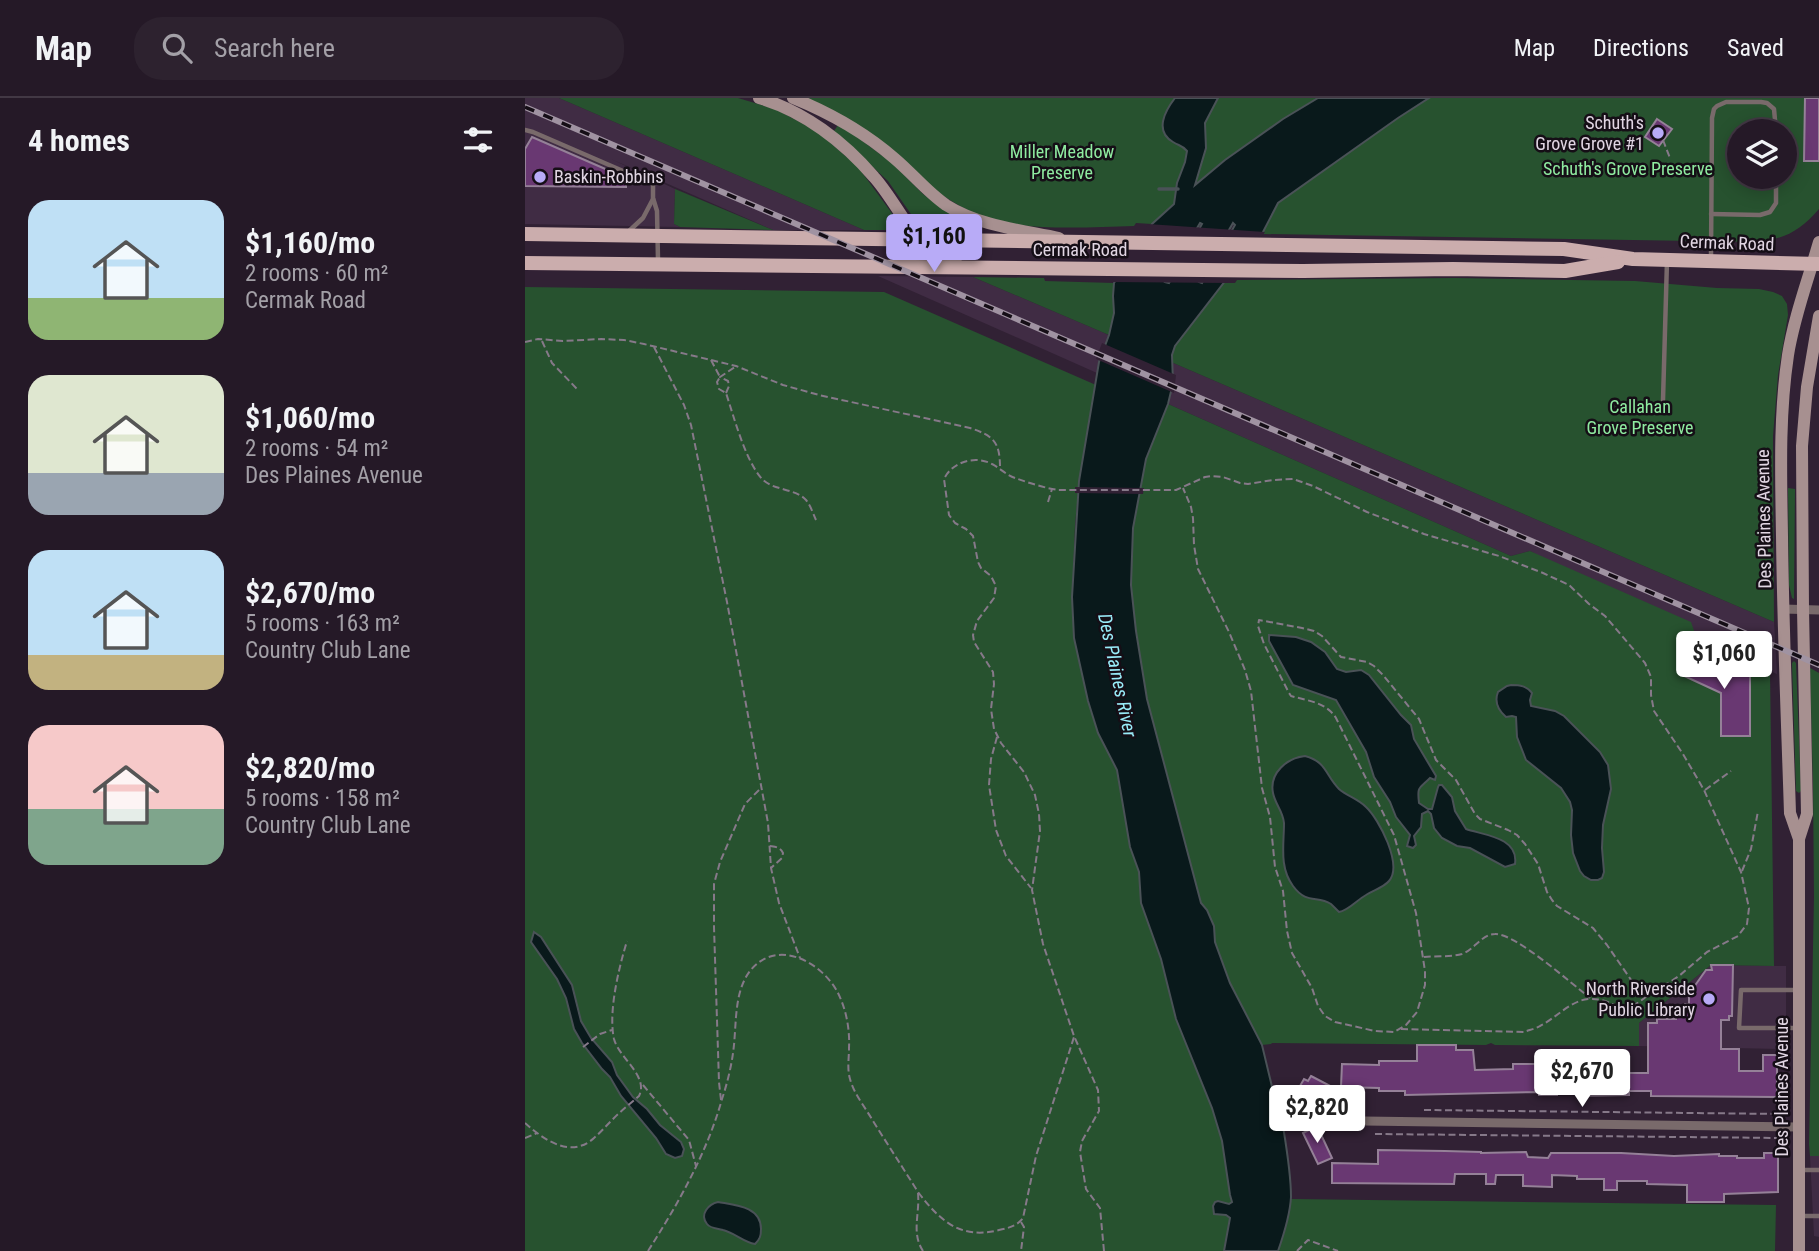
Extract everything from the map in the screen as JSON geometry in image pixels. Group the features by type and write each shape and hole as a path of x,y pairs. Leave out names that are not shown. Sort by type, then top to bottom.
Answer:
{"main road":[{"path":"759,98 805,118 845,148 874,177 933,254 971,268"},
{"path":"793,98 819,109 861,133 897,160 932,194 965,215 986,223 1076,242"},
{"name":"Cermak Road","path":"528,233 1564,249 1633,259 1816,264"},
{"name":"Des Plaines Avenue","path":"1799,839 1790,813 1783,609 1782,416 1797,312 1816,264 1819,243"},
{"name":"Cermak Road","path":"525,263 1242,271 1565,271 1633,259"},
{"name":"Des Plaines Avenue","path":"1799,1251 1799,839 1807,814 1802,446 1806,397 1819,316"}],"street":[{"path":"1783,609 1818,610"},
{"path":"1364,1121 1799,1127"}],"lane":[{"path":"1711,262 1711,118 1714,109 1726,102 1767,103 1775,109 1775,119"},
{"path":"525,130 653,184 659,264"},
{"path":"1711,214 1760,215 1770,212 1776,203 1776,189"},
{"path":"624,236 643,218 653,198"},
{"path":"1663,400 1667,260"},
{"path":"1799,990 1741,990 1739,1028 1799,1028"},
{"path":"1799,1170 1819,1170"},
{"path":"1799,1216 1819,1216"}],"path":[{"path":"1663,140 1670,159"},
{"path":"541,340 552,363 578,390"},
{"path":"525,342 624,340 711,359 819,395 981,432 997,443 1000,468"},
{"path":"654,347 684,405 691,425 768,823 771,869 779,903 800,958"},
{"path":"711,359 720,377 728,381 726,393"},
{"path":"736,366 720,377 717,383 719,389 726,393 756,471 767,483 801,496 816,520"},
{"path":"1104,1251 1101,1208 1086,1189 1080,1152 1081,1141 1099,1111 1100,1097 1043,944 1032,890 1040,831 1035,794 1024,772 997,736 991,709 993,672 974,642 977,621 994,598 996,586 978,562 973,536 955,523 949,514 944,486 946,474 963,462 985,461 1012,477 1058,490 1167,491 1183,488 1212,476 1248,484 1284,478 1313,486 1424,534 1499,556 1543,573 1569,585 1609,620 1645,663 1651,677 1654,711 1704,790 1741,872 1749,908 1744,931 1707,952 1634,1007 1623,1008 1591,999 1506,936 1493,933 1462,954 1423,957"},
{"path":"1183,488 1191,507 1194,545 1203,582 1229,632 1251,691 1262,788 1270,817 1275,867 1283,891 1287,931 1292,953 1312,988 1321,1012 1330,1020 1385,1033 1400,1029 1413,1018 1420,1005 1426,977 1423,957 1416,913 1399,847 1389,822 1332,713 1323,705 1289,693 1264,644 1258,626 1259,620 1314,631 1341,657 1360,660 1374,666 1419,719 1436,760 1456,780 1475,814 1480,819 1517,835 1538,864 1547,892 1557,906 1593,928 1635,986 1642,991 1651,992"},
{"path":"1048,502 1052,489"},
{"path":"997,736 991,759 989,785 996,830 1006,856 1032,890"},
{"path":"1704,790 1731,771"},
{"path":"722,1101 713,927 714,884 720,862 745,804 760,789"},
{"path":"1741,872 1751,849 1758,811"},
{"path":"769,846 776,847 783,853 782,858 771,869"},
{"path":"627,942 618,970 613,1029 617,1046 642,1084 689,1140 696,1167"},
{"path":"648,1251 696,1167 722,1101 730,1070 739,997 754,966 767,957 782,954 809,962 836,990 848,1025 848,1072 851,1082 918,1192 938,1216 965,1232 990,1233 1021,1222 1036,1156 1075,1035"},
{"path":"1400,1029 1524,1032 1538,1027 1577,1001 1591,999"},
{"path":"583,1047 602,1032 613,1029"},
{"path":"525,1123 557,1145 567,1148 581,1147 594,1139 639,1096 642,1084"},
{"path":"1415,1110 1782,1114"},
{"path":"525,1138 537,1133"},
{"path":"1375,1134 1782,1138"},
{"path":"918,1192 916,1230 918,1244 923,1251"},
{"path":"1021,1222 1024,1227 1021,1251"},
{"path":"1297,1251 1308,1240 1338,1251"}],"shaded area":[{"path":"525,98 559,98 864,230 773,230 611,159 675,189 674,224 680,227 525,224"},
{"path":"878,276 973,277 1109,335 1097,373"},
{"path":"1171,362 1774,622 1777,674 1697,639 1530,551 1511,556 1168,404 1173,383"},
{"path":"1711,965 1786,966 1786,1049 1639,1046 1639,1023"},
{"path":"1810,1156 1819,1156 1819,1237 1814,1236"}],"green space":[{"path":"559,98 738,98 775,109 817,131 858,167 902,230 864,230"},
{"name":"Miller Meadow Preserve","path":"806,98 1318,98 1232,157 1152,224 1078,228 1038,227 1001,222 962,207 941,195"},
{"name":"Schuth's Grove Preserve","path":"1429,98 1819,98 1819,209 1791,233 1775,239 1756,242 1264,234 1278,203"},
{"path":"838,125 892,163 937,205 970,224 922,230 888,181 834,131"},
{"path":"675,189 773,230 680,227 674,224"},
{"path":"973,277 1114,283 1114,313 1109,335"},
{"name":"Callahan Grove Preserve","path":"1455,278 1635,281 1759,289 1782,296 1787,304 1788,315 1778,375 1773,436 1774,622 1171,362 1175,346 1223,283 1235,283 1237,280"},
{"path":"525,287 884,292 1096,385 1079,481 1075,525 1072,597 1074,638 1098,733 1117,770 1130,847 1139,872 1141,903 1161,960 1176,1019 1212,1108 1222,1141 1232,1203 1218,1201 1213,1206 1230,1218 1224,1251 525,1251"},
{"path":"1168,404 1511,556 1530,551 1691,622 1697,639 1770,671 1774,966 1711,965 1639,1023 1639,1046 1491,1043 1262,1045 1230,983 1215,942 1214,926 1201,903 1147,699 1136,631 1131,585 1133,528 1146,459"},
{"path":"1788,488 1795,489 1794,599 1789,585"},
{"path":"1794,661 1801,791 1799,793 1796,791"},
{"path":"1810,668 1819,673 1819,1156 1810,1156 1809,1144 1814,897"},
{"path":"1291,1199 1776,1205 1775,1251 1278,1251"}],"water":[{"name":"Des Plaines River","path":"1175,98 1218,98 1205,123 1206,148 1195,185 1225,160 1318,98 1429,98 1278,203 1263,232 1175,346 1172,355 1173,383 1168,404 1146,459 1133,528 1131,585 1147,699 1201,903 1214,926 1215,942 1230,983 1262,1045 1282,1120 1291,1197 1278,1251 1224,1251 1230,1218 1214,1214 1213,1206 1218,1201 1229,1204 1232,1202 1222,1141 1212,1108 1176,1019 1161,959 1141,903 1139,872 1130,847 1117,770 1098,733 1074,638 1072,597 1079,481 1099,362 1114,313 1114,283 1152,224 1174,204 1187,151 1164,132 1163,121","holes":["1200,223 1202,224 1169,283 1165,282","1233,223 1235,225 1202,283 1199,282"]},
{"path":"1269,635 1296,637 1311,642 1325,652 1337,669 1346,672 1361,670 1369,675 1411,725 1414,739 1436,776 1435,780 1430,778 1420,788 1419,803 1432,809 1438,787 1442,785 1452,797 1455,811 1466,829 1506,843 1515,855 1515,864 1505,867 1470,848 1457,846 1442,838 1434,828 1428,811 1422,814 1421,827 1414,836 1416,845 1413,848 1407,846 1410,835 1396,817 1374,777 1366,752 1336,700 1293,685 1269,641"},
{"path":"1511,685 1523,686 1532,693 1531,706 1555,711 1564,716 1600,752 1608,765 1611,789 1603,825 1604,872 1598,880 1584,876 1573,853 1570,802 1561,788 1526,760 1517,737 1516,717 1506,717 1497,706 1498,692"},
{"path":"1305,756 1318,762 1339,789 1363,804 1371,813 1383,831 1391,854 1393,874 1389,881 1339,912 1326,901 1307,898 1298,892 1289,879 1284,864 1284,823 1272,786 1277,773 1286,763"},
{"path":"534,932 541,937 572,985 581,1021 591,1038 612,1062 617,1075 633,1097 681,1142 684,1149 682,1156 675,1158 666,1154 582,1043 574,1029 566,998 557,979 531,942"},
{"path":"718,1202 745,1208 757,1216 761,1231 755,1244 707,1224 704,1217 706,1210"}],"pier":[{"path":"1148,224 1265,232 1227,283 1111,282"},
{"path":"1102,343 1176,375 1174,393 1096,359"},
{"path":"1075,487 1144,488 1143,494 1075,493"}],"building":[{"path":"1805,98 1819,98 1819,161 1804,161"},
{"name":"Schuth's Grove Grove #1","path":"1657,119 1672,129 1659,146 1645,137"},
{"path":"532,137 626,178 626,187 525,186 525,149"},
{"path":"1693,649 1750,674 1750,736 1721,736 1721,693 1682,675"},
{"path":"1711,965 1733,965 1732,1016 1729,1016 1729,1020 1721,1020 1721,1049 1739,1049 1739,1071 1763,1071 1763,1055 1777,1055 1777,1097 1651,1096 1651,1091 1629,1091 1629,1095 1579,1096 1579,1090 1557,1090 1557,1095 1539,1095 1539,1092 1405,1095 1405,1091 1341,1087 1342,1064 1379,1065 1379,1061 1417,1061 1417,1045 1456,1045 1456,1050 1473,1050 1475,1070 1513,1069 1513,1064 1563,1064 1563,1070 1648,1073 1648,1023 1657,1023 1657,1019 1676,1019 1676,1012 1685,1012 1685,1004 1689,1004 1689,994 1706,970 1712,970"},
{"path":"1311,1076 1332,1087 1324,1100 1333,1104 1325,1120 1307,1110 1312,1101 1296,1093 1304,1079 1308,1081"},
{"path":"1317,1126 1332,1158 1318,1164 1303,1133"},
{"path":"1378,1150 1526,1152 1528,1157 1548,1158 1551,1153 1674,1156 1719,1154 1737,1158 1764,1158 1764,1153 1778,1153 1778,1192 1724,1194 1724,1202 1687,1202 1687,1185 1617,1181 1617,1190 1604,1190 1604,1179 1552,1175 1552,1187 1523,1186 1523,1175 1496,1175 1495,1184 1486,1184 1486,1174 1455,1174 1454,1184 1332,1183 1332,1163 1378,1164"}],"waterway":[{"path":"1159,189 1178,189"}],"railway":[{"path":"525,107 1819,665"}],"place":[{"name":"Schuth's Grove Grove #1","path":"1658,133"},
{"name":"Baskin-Robbins","path":"540,177"},
{"name":"North Riverside Public Library","path":"1709,999"}]}
